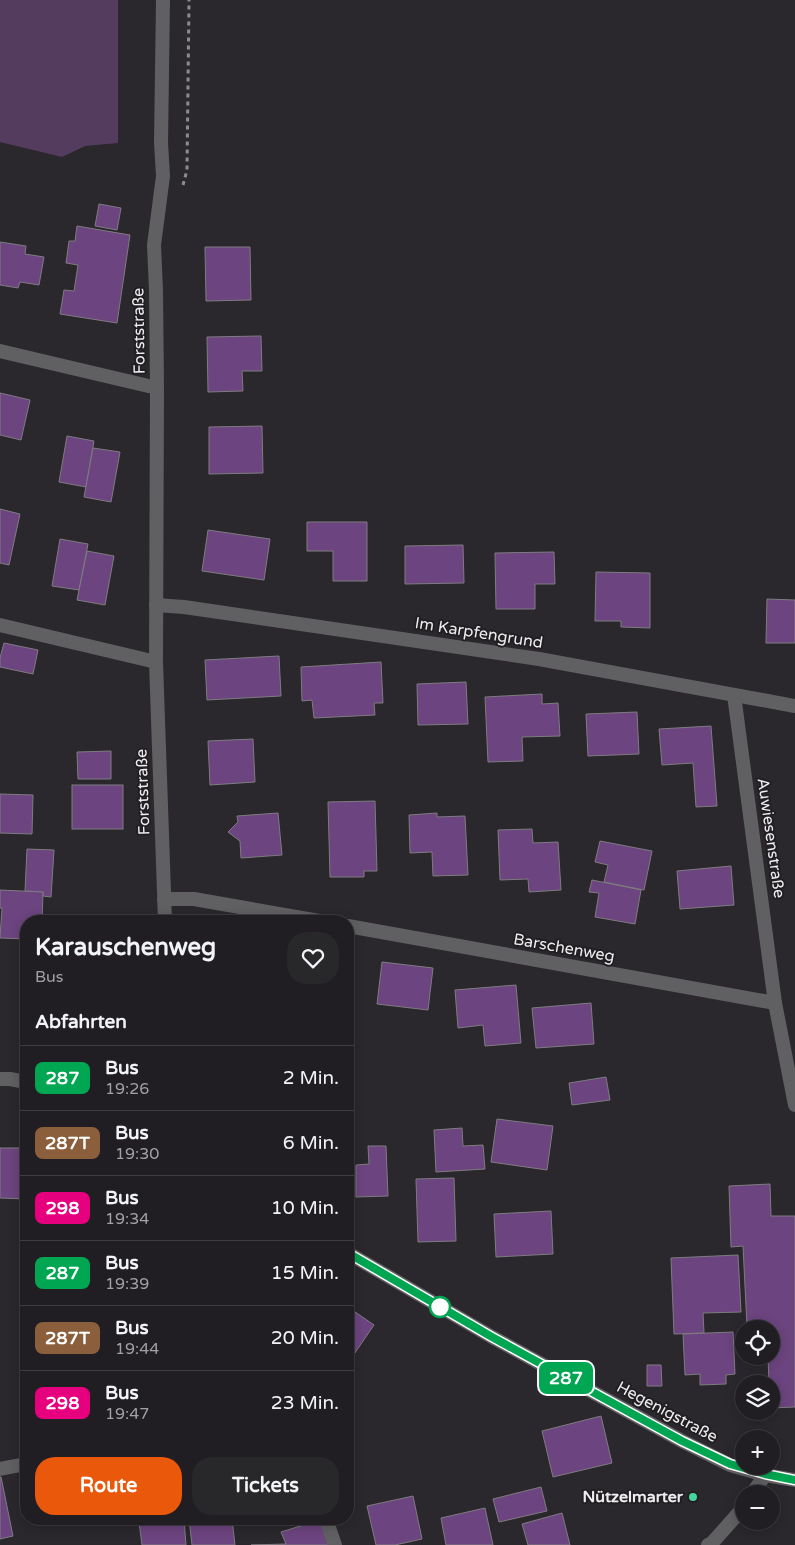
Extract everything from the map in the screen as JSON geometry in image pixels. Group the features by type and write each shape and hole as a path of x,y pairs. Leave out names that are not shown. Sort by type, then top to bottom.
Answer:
{"street":[{"name":"Forststraße","path":"163,0 163,176 154,245 157,388 156,662 165,915"},
{"path":"0,351 157,388"},
{"name":"Im Karpfengrund","path":"156,605 184,607 539,659 795,706"},
{"path":"0,625 156,662"},
{"name":"Auwiesenstraße","path":"734,695 775,1003 795,1105"},
{"path":"164,899 194,899 285,915"},
{"name":"Barschenweg","path":"354,927 775,1003"},
{"path":"0,1079 20,1081"},
{"name":"Hegenigstraße","path":"354,1256 492,1337 682,1441 735,1465"},
{"path":"0,1469 20,1465"},
{"name":"Hegenigstraße","path":"770,1475 795,1480"},
{"path":"708,1545 712,1543 735,1516"},
{"path":"328,1525 335,1545"}],"path":[{"path":"182,189 187,170 189,0"}],"shaded area":[{"path":"0,0 118,0 118,143 85,146 62,157 0,142"}],"building":[{"path":"99,204 121,208 117,230 95,226"},
{"path":"77,226 130,235 117,323 60,314 64,290 74,291 78,265 66,263 69,241 75,241"},
{"path":"0,242 26,246 25,254 44,257 39,285 20,282 18,288 0,285"},
{"path":"205,247 250,247 251,300 206,301"},
{"path":"261,336 262,371 242,371 243,391 208,392 207,337"},
{"path":"0,393 30,400 21,440 0,435"},
{"path":"262,426 263,473 209,474 209,427"},
{"path":"67,436 94,441 86,487 59,482"},
{"path":"93,448 120,452 111,502 84,497"},
{"path":"0,509 20,514 9,565 0,563"},
{"path":"307,522 367,522 367,581 333,581 333,551 307,551"},
{"path":"208,530 270,539 264,580 202,571"},
{"path":"60,539 88,544 79,590 52,586"},
{"path":"463,545 464,583 405,584 405,546"},
{"path":"87,551 114,556 105,605 77,600"},
{"path":"554,552 555,584 535,584 535,609 496,609 495,553"},
{"path":"596,572 650,573 650,628 621,627 621,621 595,621"},
{"path":"767,599 795,600 795,643 766,643"},
{"path":"4,643 38,650 33,674 0,667"},
{"path":"279,656 281,696 207,700 205,660"},
{"path":"381,662 383,703 374,703 375,715 314,718 312,700 302,701 301,667"},
{"path":"466,682 468,724 418,725 417,684"},
{"path":"542,694 542,704 558,703 560,736 522,737 523,761 488,762 485,697"},
{"path":"637,712 639,754 588,756 586,714"},
{"path":"711,726 717,806 696,807 693,763 662,765 659,729"},
{"path":"253,739 255,782 210,785 208,741"},
{"path":"111,751 111,779 78,779 77,752"},
{"path":"72,785 123,785 123,829 72,829"},
{"path":"0,794 33,795 32,834 0,833"},
{"path":"375,801 377,871 364,871 364,877 330,877 328,802"},
{"path":"278,813 282,855 241,858 240,841 228,832 238,822 237,816"},
{"path":"437,813 437,817 465,816 468,875 433,876 432,852 410,853 409,815"},
{"path":"532,829 533,843 558,842 561,890 529,892 528,879 500,880 498,830"},
{"path":"600,841 652,851 644,890 604,882 608,865 595,862"},
{"path":"27,849 54,850 51,897 43,896 43,892 25,891"},
{"path":"731,866 734,905 680,909 677,871"},
{"path":"592,880 641,890 635,924 595,917 599,893 589,892"},
{"path":"0,890 43,892 42,915 20,915 20,939 0,938 2,908 0,908"},
{"path":"382,962 433,968 428,1010 377,1004"},
{"path":"516,985 521,1043 485,1046 483,1025 458,1028 455,990"},
{"path":"591,1003 594,1044 536,1048 532,1008"},
{"path":"606,1077 610,1100 572,1105 569,1083"},
{"path":"497,1119 553,1126 547,1170 491,1162"},
{"path":"462,1128 463,1146 483,1145 485,1169 436,1172 434,1130"},
{"path":"368,1146 386,1146 388,1196 356,1197 356,1165 369,1164"},
{"path":"0,1148 20,1148 20,1199 0,1198"},
{"path":"454,1178 456,1241 418,1242 416,1179"},
{"path":"770,1184 771,1216 795,1216 795,1407 780,1408 780,1375 769,1375 768,1365 780,1365 780,1320 747,1320 743,1246 731,1247 729,1186"},
{"path":"551,1211 553,1254 496,1257 494,1214"},
{"path":"738,1255 741,1312 703,1313 704,1333 674,1334 671,1258"},
{"path":"354,1311 374,1325 354,1354"},
{"path":"733,1332 735,1374 726,1375 726,1384 700,1385 700,1374 685,1375 683,1334"},
{"path":"647,1365 661,1365 662,1386 647,1386"},
{"path":"601,1416 612,1463 553,1477 542,1431"},
{"path":"0,1477 13,1536 0,1539"},
{"path":"541,1487 547,1511 499,1522 493,1499"},
{"path":"413,1496 422,1539 395,1545 376,1545 367,1506"},
{"path":"485,1508 493,1545 446,1545 441,1518"},
{"path":"562,1513 570,1545 528,1545 522,1524"},
{"path":"139,1525 184,1525 186,1545 142,1545"},
{"path":"190,1525 233,1525 235,1545 192,1545"},
{"path":"304,1525 322,1525 330,1545 251,1545 286,1544 281,1532"}],"bus line":[{"name":"287","path":"354,1257 492,1337 682,1441 730,1464 795,1480"}],"place":[{"name":"Nützelmarter","path":"693,1497"}]}
